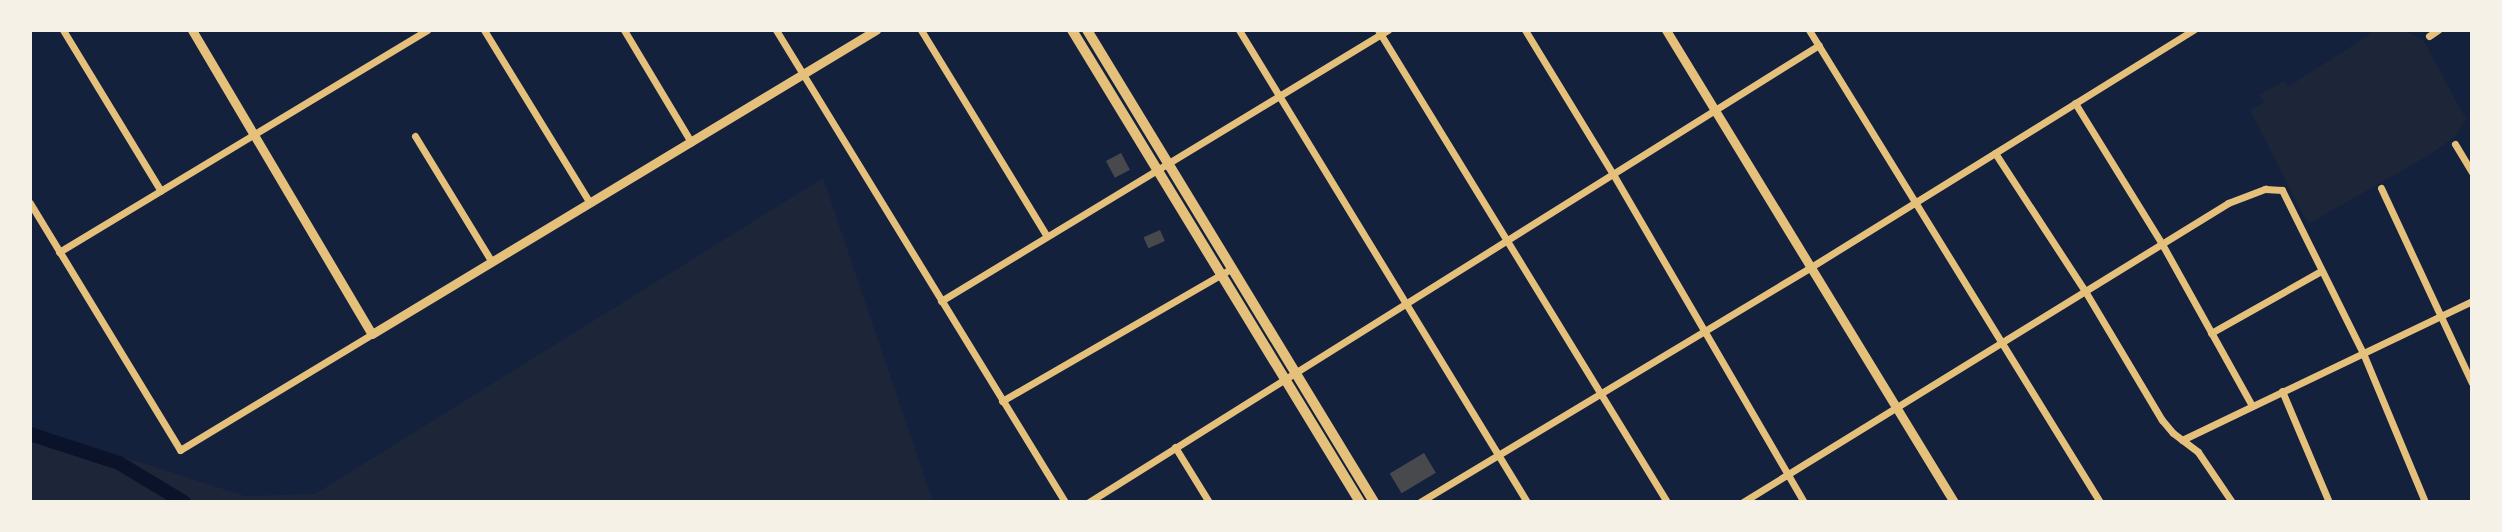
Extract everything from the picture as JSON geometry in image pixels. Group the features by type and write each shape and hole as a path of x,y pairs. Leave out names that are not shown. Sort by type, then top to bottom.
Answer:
{"main road":[{"path":"1072,30 1360,502"},
{"path":"1087,30 1374,502"}],"street":[{"path":"64,30 161,191"},
{"path":"192,30 372,334"},
{"path":"60,252 426,30"},
{"path":"484,30 590,203"},
{"path":"624,30 691,142"},
{"path":"776,30 1065,502"},
{"path":"30,203 180,450 876,30"},
{"path":"921,30 1046,235"},
{"path":"1238,30 1527,502"},
{"path":"1525,30 1613,174 1804,502"},
{"path":"1666,30 1954,502"},
{"path":"1810,30 2100,502"},
{"path":"1420,502 1811,267 2193,30"},
{"path":"2429,36 2438,30"},
{"path":"941,301 1382,31 1667,502"},
{"path":"1089,502 1819,45"},
{"path":"2075,103 2162,244 2252,406"},
{"path":"415,136 492,262"},
{"path":"2455,144 2472,172"},
{"path":"1995,153 2085,291 2162,420 2198,452 2232,502"},
{"path":"2381,188 2443,315 2472,383"},
{"path":"1743,502 2228,203 2265,189 2282,190 2363,354 2425,502"},
{"path":"1002,401 1232,268"},
{"path":"2211,333 2321,271"},
{"path":"2182,440 2472,302"},
{"path":"2282,391 2329,502"},
{"path":"1175,447 1209,502"}],"shaded area":[{"path":"2370,30 2403,30 2423,40 2466,119 2456,136 2429,155 2308,224 2250,110 2264,102 2259,95 2284,81 2288,87 2369,35"},
{"path":"823,178 933,502 30,502 30,427 245,496 315,494"}],"building":[{"path":"1121,153 1130,170 1115,178 1106,161"},
{"path":"1160,230 1165,241 1148,248 1144,237"},
{"path":"1424,453 1436,473 1402,493 1390,474"}],"waterway":[{"path":"30,434 119,463 184,502"}]}
